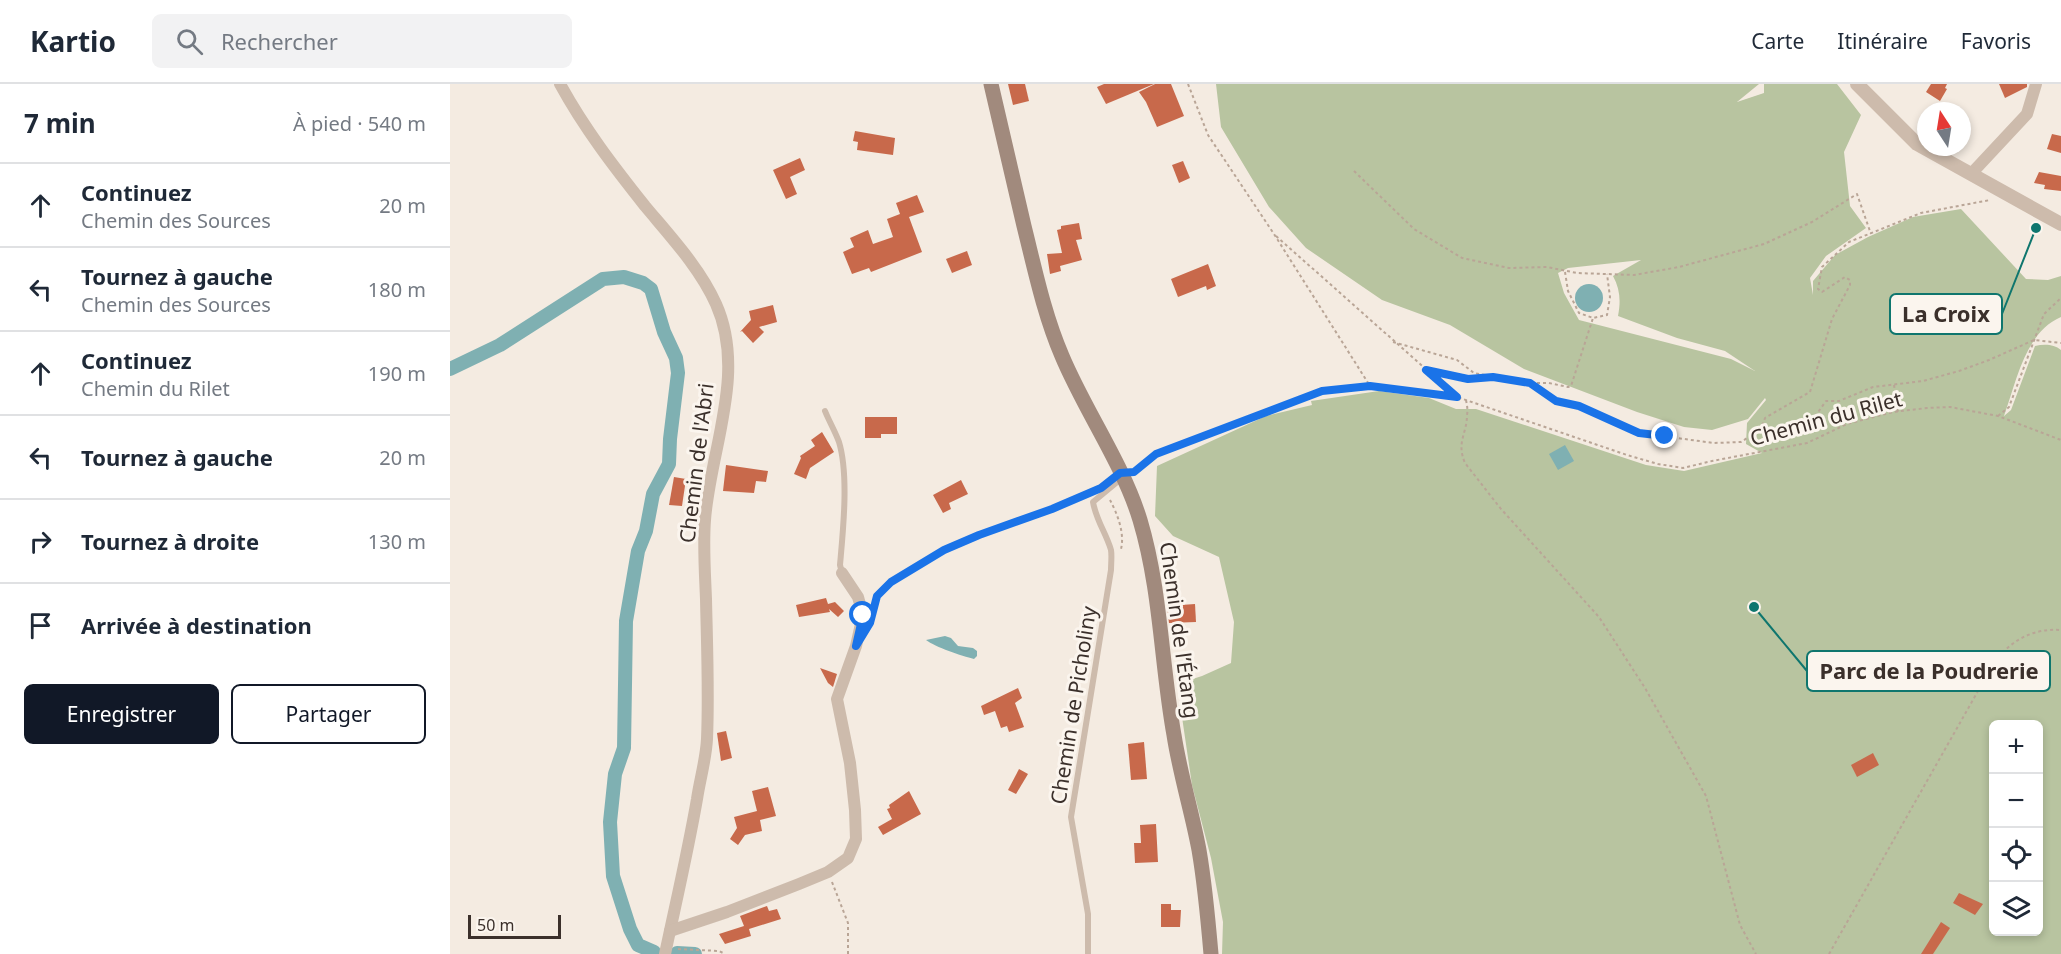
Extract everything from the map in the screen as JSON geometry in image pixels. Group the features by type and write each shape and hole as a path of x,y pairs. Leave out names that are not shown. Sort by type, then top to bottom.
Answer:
{"main road":[{"name":"Chemin de l’Étang","path":"991,84 1049,322 1077,389 1122,476 1139,517 1149,551 1156,586 1172,727 1205,886 1211,954"}],"street":[{"name":"Chemin de l'Abri","path":"560,84 578,116 607,158 705,283 724,326 726,398 707,505 704,540 708,681 706,742 691,833 666,951"},
{"path":"1857,84 1917,144 2061,224"},
{"path":"1971,174 2027,114 2036,84"},
{"path":"670,931 727,912 828,872 848,858 856,839 855,810 850,763 837,699 856,646 863,615 858,597 842,573"}],"lane":[{"path":"825,411 839,443 842,469 844,504 840,565 842,573"},
{"name":"Chemin de Picholiny","path":"1088,954 1088,914 1071,817 1110,583 1111,552 1095,516 1094,502 1122,476"}],"path":[{"path":"1188,84 1208,135 1370,386"},
{"path":"1354,171 1414,229 1462,258 1509,268 1547,267 1565,271 1634,276 1679,267 1764,244 1812,222 1857,194 1871,234"},
{"path":"1530,383 1556,401 1579,406 1639,433 1714,443 1741,442 1761,429 1765,418 1810,393 1832,319 1850,285 1850,280 1845,277 1822,292 1818,289 1822,267 1849,242 1921,213 2011,196"},
{"path":"1274,234 1457,397"},
{"path":"1565,271 1568,291 1579,313 1593,318 1606,315 1610,297 1607,274"},
{"path":"1998,416 2009,407 2044,314 2061,298"},
{"path":"1394,342 1457,360 1474,373 1568,387 1571,386 1593,318"},
{"path":"1761,429 1776,435 1803,426 1816,415 1826,401 1839,401 1873,387 1923,381 1959,371 2034,340 2061,343"},
{"path":"1426,370 1468,379 1493,377"},
{"path":"1894,385 1898,412"},
{"name":"Chemin du Rilet","path":"1122,476 1134,472 1156,454 1276,407 1322,391 1370,386 1457,397 1627,455 1683,468 1807,443 1847,424 1898,412 1950,408 1998,416 2061,440"},
{"path":"1466,400 1467,416 1461,445 1461,454 1465,463 1501,509 1599,617 1645,688 1706,796 1740,925 1756,954"},
{"path":"872,614 877,596 891,582 944,550 1091,492"},
{"path":"1106,492 1114,507 1123,545 1118,555 1111,559"},
{"path":"1829,954 1995,661 2005,649 2020,638 2035,632 2061,630"},
{"path":"828,872 848,923 848,954"},
{"path":"666,951 719,951 725,954"}],"green space":[{"path":"1216,84 1759,84 1737,102 1764,93 1764,84 1837,84 1861,115 1844,152 1850,206 1866,228 1826,256 1810,278 1813,295 1813,281 1835,255 1913,217 1961,209 2026,279 2048,280 2061,276 2061,317 2049,324 2030,346 2004,416 2011,410 2035,346 2049,345 2061,350 2061,954 1222,954 1223,922 1211,858 1192,785 1182,717 1180,683 1231,663 1234,622 1219,557 1173,536 1155,516 1157,466 1266,416 1312,405 1311,401 1379,391 1429,398 1456,409 1476,409 1646,465 1684,471 1762,453 1746,444 1747,423 1766,400 1765,398 1748,419 1712,430 1684,427 1637,412 1524,369 1450,325 1382,300 1306,248 1269,207 1221,127","holes":["1641,260 1613,276 1619,295 1618,316 1677,338 1725,351 1755,371 1731,359 1579,320 1564,293 1558,273 1568,268"]}],"water":[{"path":"1589,284 1599,288 1603,298 1599,308 1589,312 1579,308 1575,298 1579,288"},
{"path":"1565,445 1574,461 1558,470 1549,454"},
{"path":"945,636 951,638 958,646 973,648 977,651 977,656 974,659 963,656 926,640"}],"building":[{"path":"1008,84 1025,84 1029,101 1013,105"},
{"path":"1104,84 1154,84 1106,104 1097,87"},
{"path":"1155,84 1171,84 1184,116 1157,127 1139,92"},
{"path":"1931,84 1947,84 1945,88 1947,89 1940,101 1926,92"},
{"path":"1999,84 2027,84 2027,87 2005,98"},
{"path":"855,131 895,138 893,155 857,150 858,142 853,141"},
{"path":"2052,134 2061,136 2061,153 2047,149"},
{"path":"800,158 805,170 790,177 797,194 786,199 773,170"},
{"path":"1183,161 1190,178 1179,183 1172,165"},
{"path":"2039,172 2061,176 2061,191 2044,189 2045,185 2034,183"},
{"path":"917,195 924,212 909,217 922,252 871,272 869,268 852,274 843,252 854,247 850,238 868,230 873,244 893,237 887,219 900,214 896,203"},
{"path":"1079,223 1082,239 1076,240 1082,260 1060,266 1061,271 1050,274 1047,254 1062,253 1057,230 1061,229 1061,226"},
{"path":"967,251 972,265 952,273 946,259"},
{"path":"1208,264 1216,286 1207,290 1206,286 1178,297 1171,279"},
{"path":"773,305 777,322 759,327 764,332 753,343 742,331 740,332 751,320 749,311"},
{"path":"865,417 897,417 897,434 881,434 881,438 865,438"},
{"path":"822,432 834,452 810,468 806,479 794,474 800,456 815,446 811,440"},
{"path":"726,465 768,471 766,482 756,481 754,493 723,491"},
{"path":"674,477 686,479 682,506 669,505"},
{"path":"961,480 968,494 949,503 951,509 943,513 933,495"},
{"path":"826,598 828,604 835,602 844,611 838,617 829,609 830,612 799,617 796,605"},
{"path":"1195,604 1196,622 1169,623 1167,606"},
{"path":"820,668 837,674 833,687 828,683"},
{"path":"1018,688 1022,698 1015,703 1024,727 1009,732 1007,726 1001,728 995,711 984,715 981,706"},
{"path":"726,731 732,758 721,761 717,733"},
{"path":"1144,742 1147,779 1131,780 1128,744"},
{"path":"1873,753 1879,765 1857,777 1851,765"},
{"path":"1019,769 1028,774 1016,794 1008,790"},
{"path":"768,787 776,816 760,820 762,831 745,835 738,845 730,839 737,828 734,817 757,811 752,791"},
{"path":"909,791 921,814 883,835 878,827 892,819 887,809 890,808 889,805"},
{"path":"1156,824 1158,862 1135,863 1134,843 1141,843 1140,825"},
{"path":"1959,893 1983,904 1975,915 1953,903"},
{"path":"1161,904 1171,904 1171,910 1181,910 1180,927 1161,927"},
{"path":"767,906 769,911 777,909 781,919 749,929 751,936 725,944 719,934 744,926 740,916"},
{"path":"1941,922 1950,928 1933,954 1921,954"}],"waterway":[{"path":"450,369 500,345 603,279 624,277 643,283 651,289 664,332 676,358 678,373 669,464 653,494 646,531 638,551 626,621 624,748 615,774 610,822 613,876 630,929 638,945 654,952"},
{"path":"677,953 695,954"}],"place":[{"name":"La Croix","path":"2036,228"},
{"name":"Parc de la Poudrerie","path":"1754,607"}],"route":[{"path":"863,615 856,646 870,623 877,596 891,582 944,550 1101,488 1120,473 1134,472 1156,454 1322,391 1370,386 1457,397 1426,370 1468,379 1493,377 1530,383 1556,401 1579,406 1639,433 1665,436"}]}
